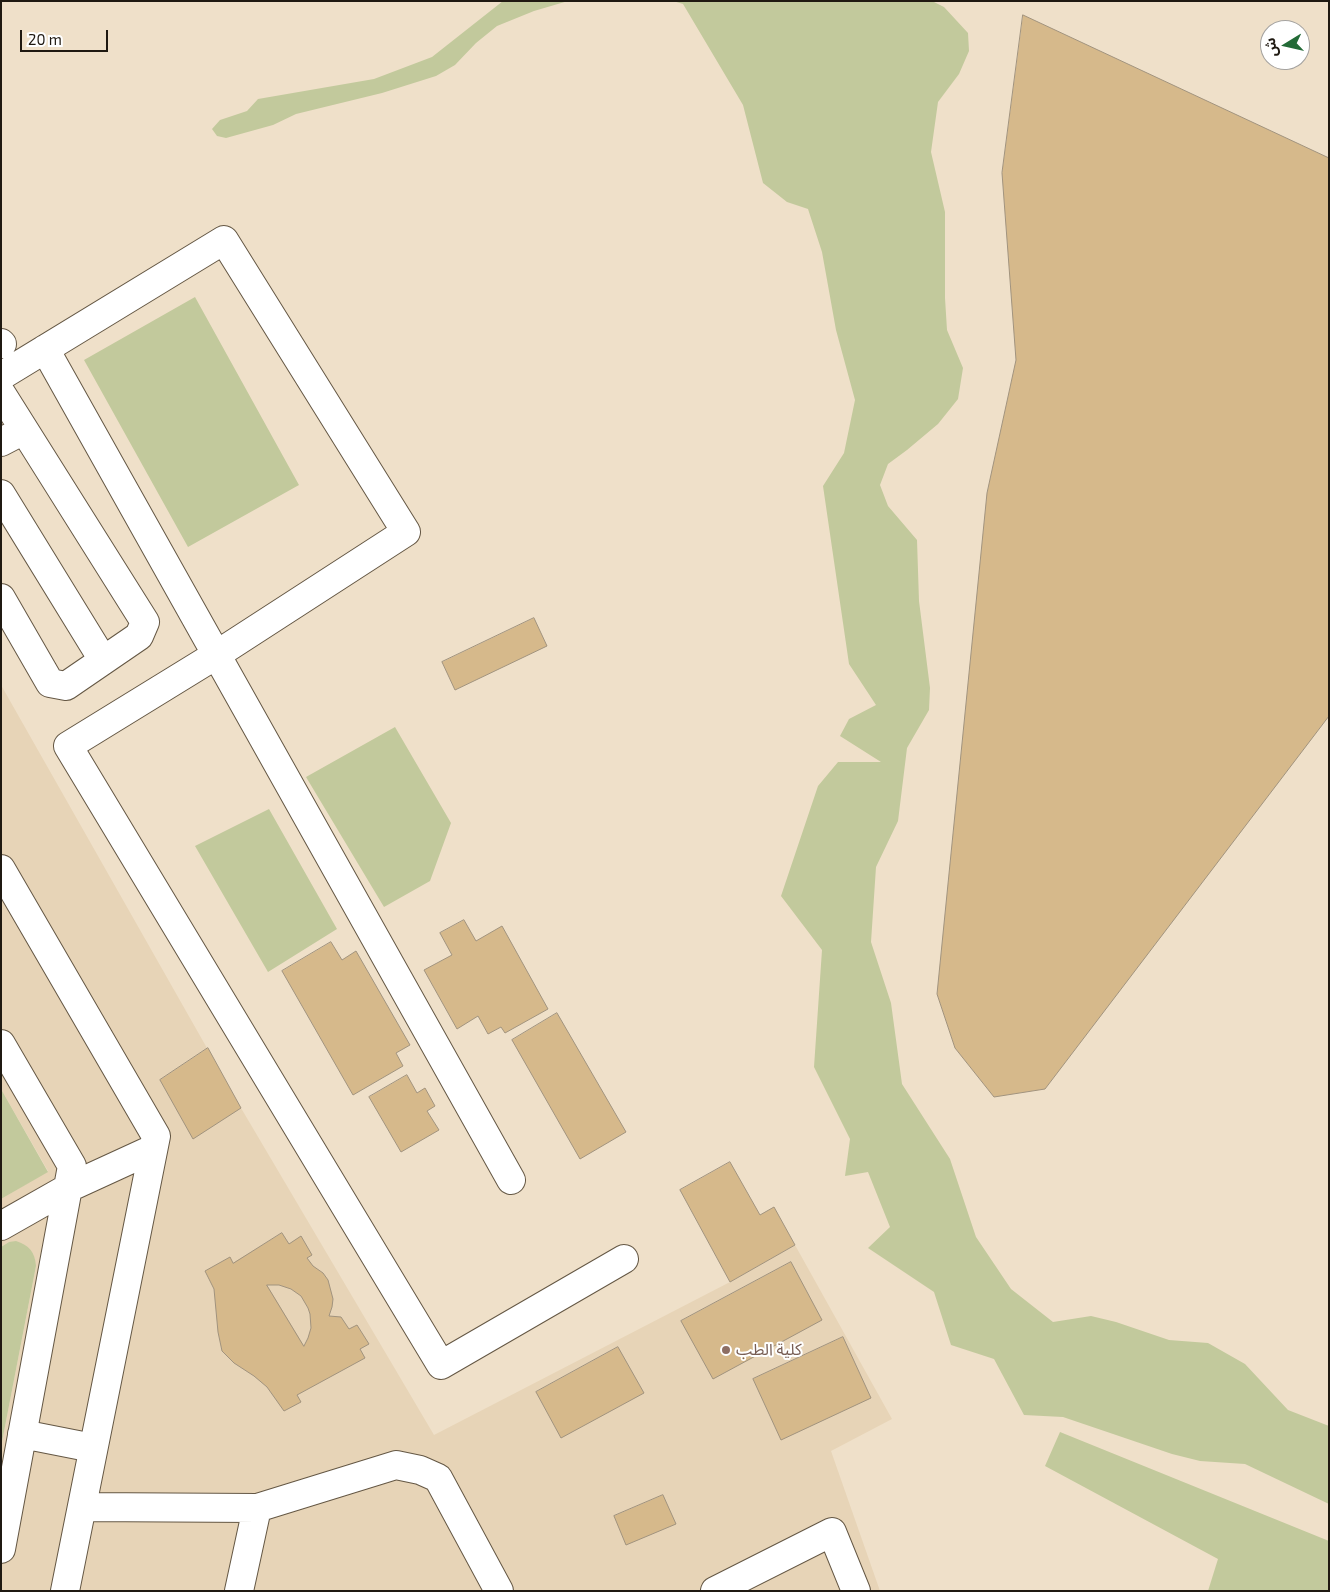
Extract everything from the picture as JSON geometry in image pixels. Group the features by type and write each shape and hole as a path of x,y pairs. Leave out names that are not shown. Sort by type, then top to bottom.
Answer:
{"street":[{"path":"1,376 224,240 406,532 216,655 68,746 441,1365 624,1259"},
{"path":"45,348 511,1180"},
{"path":"1,392 12,436 145,622 139,636 66,686 50,683 1,598"},
{"path":"1,494 103,660"},
{"path":"1,869 156,1136 65,1591"},
{"path":"1,1044 72,1166 1,1549"},
{"path":"1,1226 68,1188 153,1149"},
{"path":"22,1434 93,1448"},
{"path":"82,1507 257,1508 396,1465 420,1470 438,1478 499,1591"},
{"path":"239,1591 257,1508"},
{"path":"715,1591 832,1532 856,1591"}],"shaded area":[{"path":"1,685 241,1108 434,1435 730,1282 795,1245 892,1419 831,1451 880,1591 1,1591 1,1447 36,1266 9,1242 1,1247 1,1199 48,1171 1,1089"}],"green space":[{"path":"503,1 568,1 534,11 497,26 476,43 455,65 436,76 382,93 296,114 273,125 226,138 217,136 212,129 220,120 247,111 258,99 374,79 432,57"},
{"path":"673,1 932,1 944,7 968,33 969,51 959,74 938,102 931,152 945,212 947,330 963,368 958,399 938,424 888,464 880,485 888,506 917,540 919,601 930,688 929,710 907,748 898,821 876,867 871,942 891,1003 902,1084 950,1159 976,1237 1011,1289 1053,1322 1091,1316 1116,1322 1169,1340 1208,1343 1245,1364 1288,1410 1329,1426 1329,1504 1245,1464 1200,1461 1172,1454 1063,1417 1024,1415 994,1359 951,1345 934,1292 868,1248 890,1227 868,1172 845,1176 850,1139 814,1067 822,950 781,896 818,786 838,762 881,762 840,736 849,719 876,705 849,664 823,486 844,453 855,400 836,330 822,252 808,209 787,202 763,183 743,105 683,4"},
{"path":"195,297 299,485 188,547 84,360"},
{"path":"395,727 451,823 430,881 384,907 306,777"},
{"path":"269,809 337,929 268,972 195,846"},
{"path":"1,1089 48,1172 1,1199"},
{"path":"16,1241 30,1250 36,1266 1,1447 1,1247 9,1242"},
{"path":"1060,1432 1329,1541 1329,1591 1208,1591 1218,1559 1045,1466"}],"building":[{"path":"1023,15 1329,158 1329,716 1045,1089 994,1097 955,1048 937,994 987,493 1016,360 1002,173"},
{"path":"534,618 547,646 455,690 442,662"},
{"path":"464,920 476,941 502,926 548,1009 505,1033 501,1027 488,1034 478,1016 457,1029 424,970 452,955 440,933"},
{"path":"331,942 342,960 356,951 410,1045 396,1053 403,1066 353,1095 282,971"},
{"path":"557,1013 626,1132 580,1159 512,1040"},
{"path":"208,1048 241,1108 193,1139 160,1080"},
{"path":"407,1075 417,1093 425,1088 435,1106 427,1111 439,1130 401,1152 369,1097"},
{"path":"730,1162 760,1215 774,1207 795,1245 730,1282 680,1190"},
{"path":"282,1233 289,1244 301,1236 312,1255 307,1258 328,1280 333,1299 329,1316 341,1317 349,1329 357,1325 369,1344 360,1349 365,1358 297,1395 301,1402 284,1411 267,1387 234,1363 222,1351 218,1332 214,1289 205,1271 230,1257 233,1263","holes":["267,1285 279,1285 291,1289 301,1296 308,1308 311,1328 304,1346"]},
{"path":"791,1262 822,1320 713,1379 681,1321"},
{"path":"843,1337 871,1398 781,1440 753,1379"},
{"path":"618,1347 644,1393 561,1438 536,1392"},
{"path":"663,1495 676,1524 626,1545 614,1516"}],"place":[{"name":"كلية الطب","path":"726,1350"}]}
